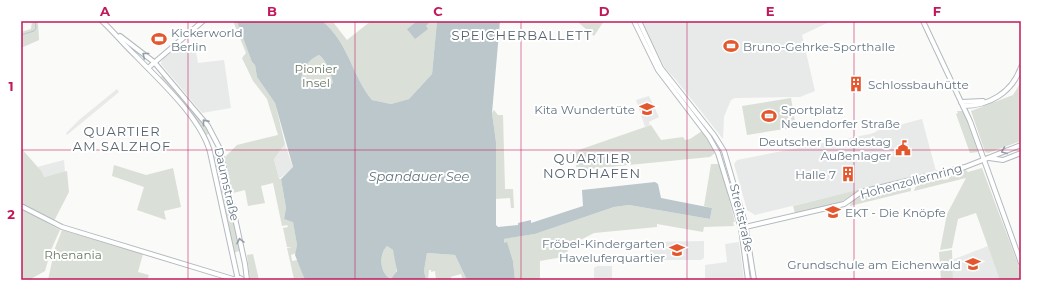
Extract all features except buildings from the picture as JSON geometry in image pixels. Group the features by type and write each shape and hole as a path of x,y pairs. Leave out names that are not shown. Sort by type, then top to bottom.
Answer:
{"main road":[{"name":"Daumstraße","path":"102,21 154,62 208,126 216,139 220,149 243,252 247,280"},
{"path":"148,68 203,21"},
{"name":"Streitstraße","path":"634,21 658,70 709,137 720,158 741,228 748,280"},
{"name":"Streitstraße","path":"639,21 661,68 714,135 727,157 746,227 754,280"},
{"path":"923,21 962,104 1021,263"},
{"name":"Daumstraße","path":"109,27 158,78 196,123 207,142 240,279"},
{"path":"962,104 974,105 988,101 1003,94 1015,82 1021,67"},
{"path":"158,78 163,73"},
{"path":"207,142 216,139"},
{"name":"Hohenzollernring","path":"741,228 844,204 861,192 965,167 1021,145"},
{"name":"Hohenzollernring","path":"989,158 1003,160 1021,153"},
{"path":"21,206 62,226 233,279 240,279"}],"shaded area":[{"path":"642,21 831,21 802,35 815,91 800,97 735,98 731,100 724,117 723,139 665,68"},
{"path":"177,47 178,49 195,47 198,63 224,60 231,108 202,113 161,64 162,60"},
{"path":"117,89 119,92 67,135 66,133 79,120"},
{"name":"Kita Wundertüte","path":"649,96 659,117 649,122 650,125 645,127 636,100"},
{"path":"922,119 936,171 755,215 747,210 734,164 737,160 870,134 876,131"},
{"path":"285,144 293,168 279,179 274,159"},
{"path":"64,160 65,172 43,177 42,172 37,167"},
{"name":"Fröbel-Kindergarten Haveluferquartier","path":"704,241 704,258 701,260 650,260 650,242"},
{"path":"739,242 744,280 705,280 705,265 727,262 725,244"},
{"name":"Grundschule am Eichenwald","path":"988,246 1001,280 953,280 952,260"},
{"path":"597,266 612,266 612,280 594,280 594,268"}],"green space":[{"path":"32,21 38,21 39,40 21,48 21,32 31,29"},
{"path":"233,21 238,21 252,62 255,65 257,77 275,103 285,144 274,159 279,179 281,179 286,208 284,219 293,221 297,245 296,253 291,255 292,261 298,260 305,280 302,280 301,278 294,279 287,248 292,247 287,247 283,228 288,227 287,225 282,226 273,183 261,186 265,203 248,206 245,190 233,193 225,157 237,145 278,135 267,99 253,81 242,58 246,53"},
{"path":"322,21 329,23 333,22 347,40 371,21 417,21 407,29 426,26 431,21 437,21 432,74 409,99 391,104 372,100 365,91 338,38"},
{"path":"580,21 604,21 594,36 579,23"},
{"name":"Pionier Insel","path":"319,55 328,68 333,83 324,88 307,86 301,79 303,71 307,65 312,59"},
{"path":"163,75 211,133 206,135 160,78"},
{"path":"1021,82 1021,141 988,153 985,152 971,111 1013,95"},
{"name":"Sportplatz Neuendorfer Straße","path":"791,98 796,127 747,135 742,106"},
{"path":"494,110 498,115 503,115 505,189 513,189 514,208 511,208 510,198 495,199 496,142 492,113"},
{"path":"957,111 962,111 965,114 978,152 970,153 956,114 958,113"},
{"path":"651,125 661,140 683,137 685,140 690,139 702,131 715,153 710,157 578,170 570,153"},
{"path":"218,147 226,184 219,185 211,149"},
{"path":"21,148 42,172 44,177 67,171 69,192 54,221 21,204"},
{"path":"711,164 718,164 720,166 735,222 733,222 734,226 704,227 703,232 657,224 657,227 594,233 569,246 567,253 563,253 563,257 540,261 540,280 515,280 513,261 507,243 504,243 503,239 535,234 614,207 629,205 710,219 712,208 704,206"},
{"path":"114,165 146,175 173,168 181,207 164,211 166,220 137,210 144,187 112,176"},
{"path":"982,168 1021,272 1021,280 1000,280 976,213 958,219 952,248 940,250 947,214 966,178 914,191 918,180 941,175 943,180 949,179 947,173 964,169 968,172"},
{"path":"911,182 913,183 911,184 911,191 850,206 851,200 862,194 870,192 871,194 891,189 890,187"},
{"path":"227,185 241,250 234,253 220,187"},
{"path":"861,189 841,202 795,213 793,206"},
{"path":"21,208 60,230 51,250 45,271 29,280 21,280"},
{"name":"Rhenania","path":"62,230 143,254 138,272 149,275 147,280 48,280 55,248"},
{"path":"387,246 393,250 396,262 396,273 391,279 384,273 381,259"},
{"path":"952,250 953,280 941,280 939,252"},
{"path":"427,253 455,255 467,280 463,280 461,274 451,277 451,280 436,280 435,271 431,272 431,270 429,270 428,280 426,280 424,271"},
{"path":"253,254 259,280 250,280 247,255"}],"water":[{"name":"Spandauer See","path":"237,21 322,21 338,38 365,91 372,100 391,104 409,99 432,74 437,21 500,21 492,113 496,142 496,225 498,227 518,225 518,223 531,220 531,223 583,206 582,190 655,182 658,184 661,198 712,208 710,219 629,205 614,207 535,234 504,239 504,243 507,242 513,261 515,280 467,280 455,255 427,253 424,271 426,280 305,280 295,255 297,245 293,222 284,219 286,208 281,179 293,167 275,103 257,77 255,65 252,62","holes":["319,55 326,64 333,83 324,88 307,86 301,79 303,71 307,65 312,59","387,246 393,250 397,271 391,279 384,273 381,259"]},
{"path":"417,21 431,21 426,26 428,29 415,39 407,29"}],"waterway":[{"path":"21,35 34,31 36,28 35,21"}],"place":[{"name":"Kickerworld Berlin","path":"159,39"},
{"name":"Bruno-Gehrke-Sporthalle","path":"731,46"},
{"name":"Schlossbauhütte","path":"856,84"},
{"name":"Kita Wundertüte","path":"647,109"},
{"name":"Sportplatz Neuendorfer Straße","path":"769,116"},
{"name":"Deutscher Bundestag Außenlager","path":"903,148"},
{"name":"Halle 7","path":"848,174"},
{"name":"EKT - Die Knöpfe","path":"833,212"},
{"name":"Fröbel-Kindergarten Haveluferquartier","path":"677,250"},
{"name":"Grundschule am Eichenwald","path":"973,264"}],"district":[{"name":"SPEICHERBALLETT","path":"522,35"},
{"name":"QUARTIER AM SALZHOF","path":"122,138"},
{"name":"QUARTIER NORDHAFEN","path":"592,166"}]}
